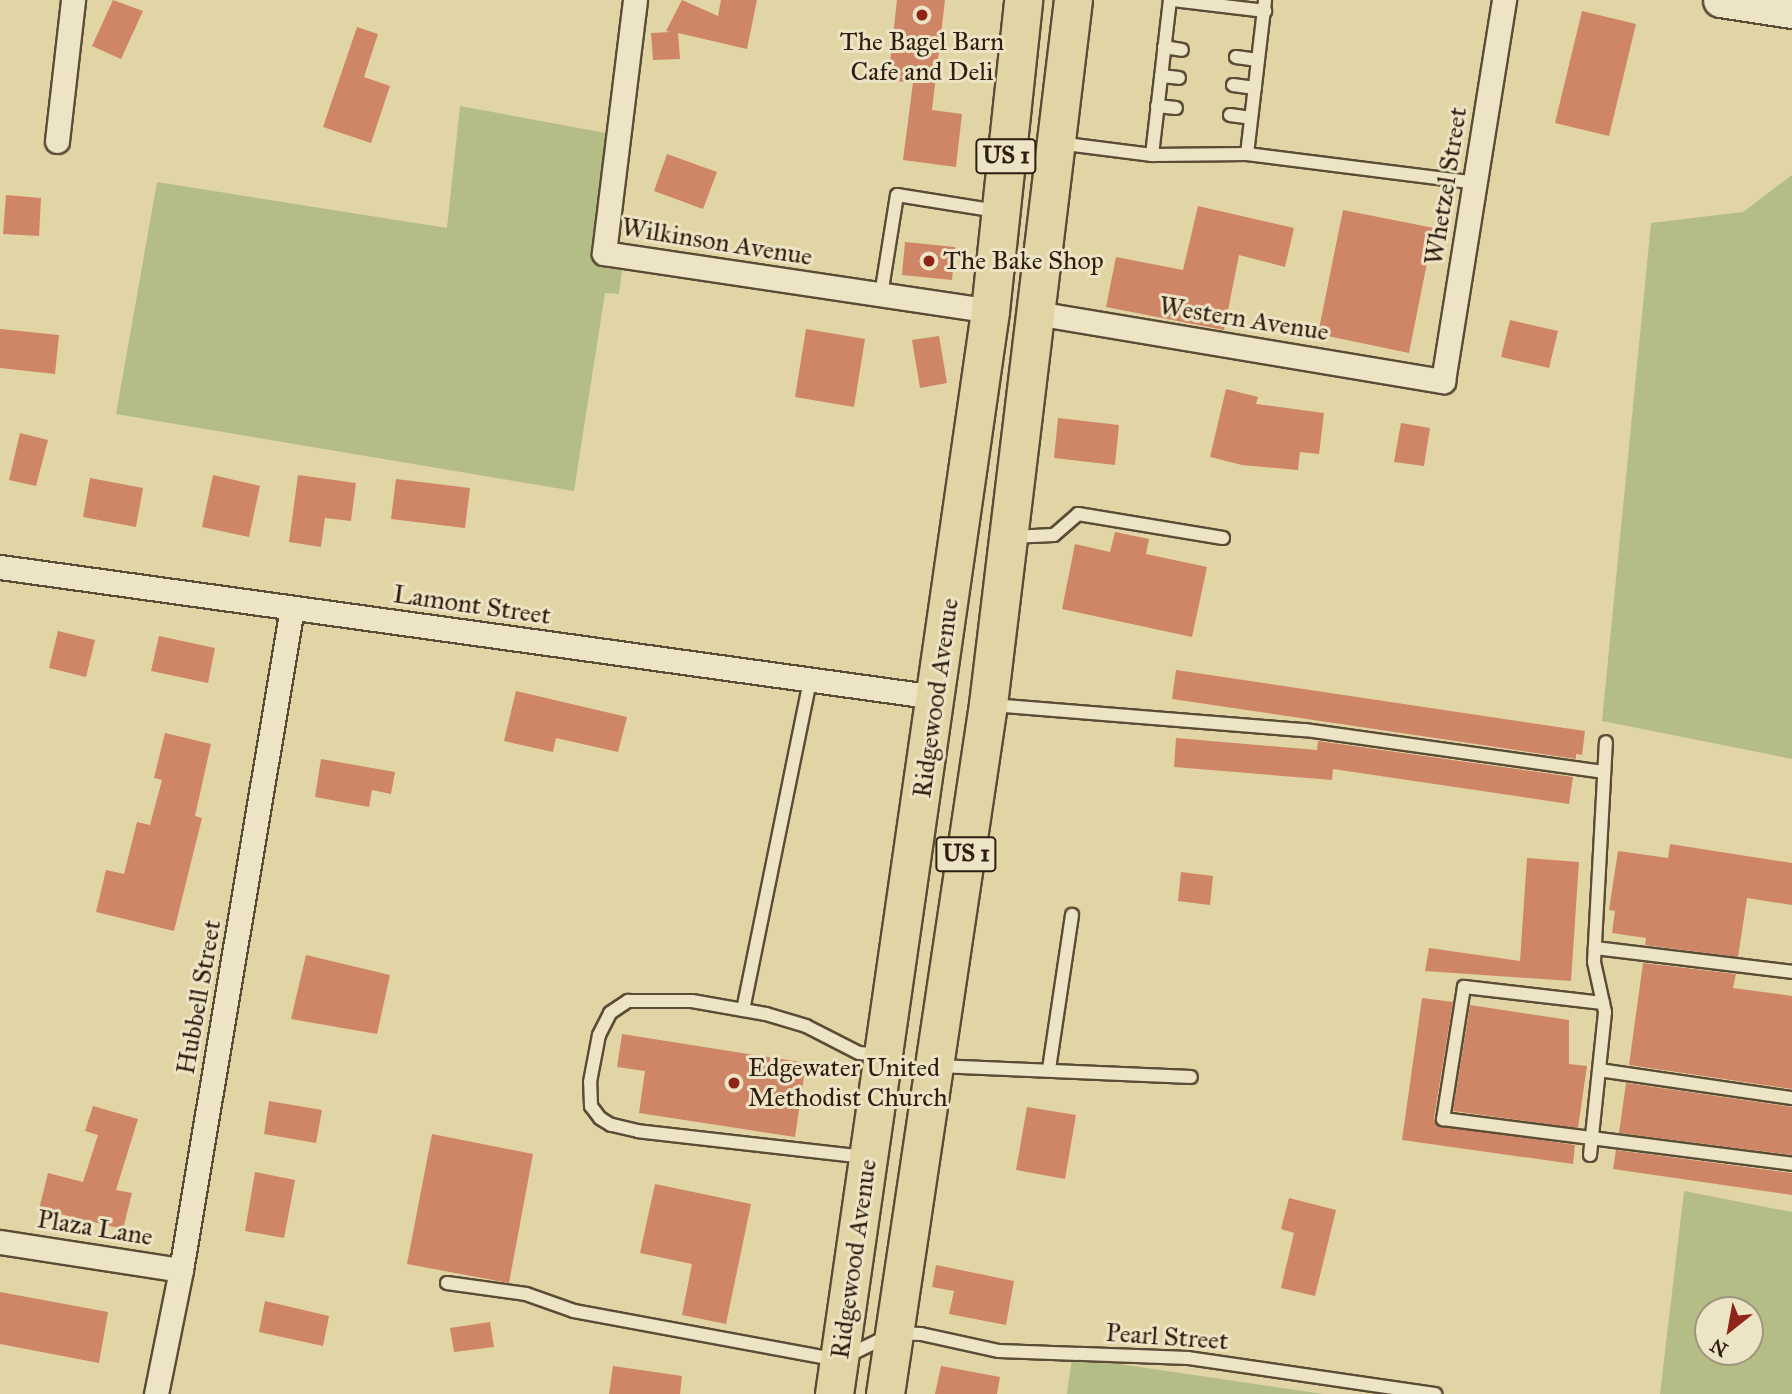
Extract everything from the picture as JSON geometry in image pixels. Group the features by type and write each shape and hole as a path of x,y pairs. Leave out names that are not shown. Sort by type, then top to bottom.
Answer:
{"main road":[{"name":"Ridgewood Avenue","path":"836,1377 990,311 1023,0"},
{"name":"Ridgewood Avenue","path":"885,1394 1011,537 1073,0"},
{"path":"936,697 952,734 954,850 962,879"}],"street":[{"path":"57,141 73,0"},
{"name":"Wilkinson Avenue","path":"635,0 604,253 990,311"},
{"name":"Whetzel Street","path":"1443,381 1504,0"},
{"path":"1720,0 1792,11"},
{"name":"Western Avenue","path":"1037,313 1443,381"},
{"name":"Lamont Street","path":"0,567 936,697"},
{"name":"Hubbell Street","path":"156,1394 181,1270 292,608"},
{"name":"Plaza Lane","path":"0,1242 181,1270"}],"lane":[{"path":"1152,155 1172,0 1266,3 1247,154"},
{"path":"1164,47 1182,50"},
{"path":"1236,57 1258,60"},
{"path":"1161,76 1180,78"},
{"path":"1233,85 1255,88"},
{"path":"1157,106 1176,108"},
{"path":"1230,115 1251,118"},
{"path":"1058,143 1152,155 1247,154 1475,183"},
{"path":"881,295 897,195 1000,212"},
{"path":"1011,537 1054,535 1078,514 1223,538"},
{"path":"743,1010 810,680"},
{"path":"988,705 1304,730 1604,772"},
{"path":"1590,1155 1603,1003 1594,962 1606,742"},
{"path":"1049,1069 1072,915"},
{"path":"1595,948 1792,972"},
{"path":"1603,1003 1464,987 1443,1119 1592,1136 1792,1164"},
{"path":"869,1158 611,1125 600,1118 591,1106 590,1082 599,1035 610,1013 628,1001 692,1001 743,1010 806,1026 859,1053 884,1055"},
{"path":"934,1066 1191,1077"},
{"path":"1599,1070 1792,1098"},
{"path":"447,1283 526,1294 574,1311 836,1377 894,1333"},
{"name":"Pearl Street","path":"894,1333 924,1334 999,1351 1188,1358 1436,1394"}],"green space":[{"path":"460,106 606,133 591,253 601,267 622,270 619,294 605,293 574,491 116,414 157,182 447,228"},
{"path":"1792,175 1792,759 1602,721 1651,223 1743,212"},
{"path":"1684,1191 1792,1212 1792,1394 1660,1394"},
{"path":"1072,1357 1323,1394 1067,1394"}],"building":[{"path":"113,0 143,11 121,59 92,46"},
{"path":"682,0 718,16 721,0 757,0 747,49 678,33 680,59 653,60 651,33 670,32 666,31"},
{"path":"897,0 945,0 932,110 962,114 956,167 903,160 913,83 888,80"},
{"path":"1582,11 1636,24 1609,136 1555,123"},
{"path":"357,27 378,34 364,77 390,86 371,143 323,127"},
{"path":"667,154 717,172 703,209 654,191"},
{"path":"6,195 41,198 39,236 3,234"},
{"path":"1198,206 1294,228 1285,267 1239,255 1224,330 1106,307 1116,257 1183,270"},
{"path":"1343,210 1434,228 1409,353 1318,334"},
{"name":"The Bake Shop","path":"905,242 955,247 952,280 902,275"},
{"path":"1510,320 1558,331 1549,368 1501,357"},
{"path":"0,329 59,335 55,374 0,368"},
{"path":"806,329 865,339 854,407 795,397"},
{"path":"939,336 947,383 920,388 912,340"},
{"path":"1226,389 1258,397 1256,404 1324,413 1319,454 1300,452 1298,470 1242,465 1210,457"},
{"path":"1058,418 1119,425 1115,465 1054,458"},
{"path":"1401,423 1430,428 1424,466 1394,462"},
{"path":"20,433 48,440 36,486 9,480"},
{"path":"213,475 260,486 249,537 202,527"},
{"path":"298,475 356,483 351,521 325,518 321,547 289,542"},
{"path":"90,478 143,488 136,527 83,517"},
{"path":"396,479 470,488 465,528 391,519"},
{"path":"1115,532 1149,539 1146,554 1207,567 1192,637 1062,609 1075,544 1110,552"},
{"path":"58,631 95,640 86,677 49,668"},
{"path":"159,636 215,648 208,683 151,671"},
{"path":"1176,670 1585,731 1582,755 1576,754 1576,759 1172,699"},
{"path":"516,691 627,717 618,752 556,738 553,752 504,741"},
{"path":"165,733 211,744 195,816 202,818 174,931 96,912 106,870 124,874 137,822 150,825 162,780 154,778"},
{"path":"1176,738 1317,750 1318,741 1573,777 1569,804 1333,769 1332,780 1174,767"},
{"path":"321,759 395,772 391,794 372,790 369,807 315,797"},
{"path":"1670,844 1792,863 1792,905 1747,898 1738,957 1645,945 1646,938 1612,933 1615,911 1609,910 1618,851 1668,858"},
{"path":"1527,858 1579,862 1571,981 1425,971 1429,948 1520,961"},
{"path":"1181,872 1213,876 1210,905 1178,901"},
{"path":"306,955 390,975 377,1034 291,1019"},
{"path":"1643,963 1736,974 1733,988 1792,996 1792,1089 1629,1065"},
{"path":"1422,998 1453,1002 1434,1118 1437,1125 1575,1145 1573,1164 1402,1140"},
{"path":"1470,1005 1569,1020 1569,1064 1587,1066 1578,1128 1453,1111"},
{"name":"Edgewater United Methodist Church","path":"622,1034 806,1063 795,1137 639,1113 645,1071 617,1067"},
{"path":"1626,1083 1792,1107 1792,1155 1619,1133"},
{"path":"269,1101 322,1110 316,1143 264,1134"},
{"path":"93,1106 138,1119 116,1190 132,1193 123,1229 39,1209 48,1173 83,1182 98,1135 85,1131"},
{"path":"1027,1107 1076,1115 1065,1179 1016,1170"},
{"path":"432,1134 533,1154 509,1283 407,1264"},
{"path":"1616,1150 1792,1173 1792,1195 1613,1169"},
{"path":"255,1172 295,1180 284,1238 245,1231"},
{"path":"655,1184 751,1204 726,1324 682,1315 692,1264 640,1253"},
{"path":"1289,1198 1336,1210 1315,1296 1281,1288 1294,1233 1281,1229"},
{"path":"936,1265 1014,1281 1006,1325 949,1314 954,1291 932,1287"},
{"path":"0,1292 108,1312 99,1363 0,1344"},
{"path":"265,1301 329,1316 323,1346 259,1332"},
{"path":"490,1322 494,1347 454,1352 450,1328"},
{"path":"613,1366 682,1376 680,1394 609,1394"},
{"path":"941,1366 1000,1377 997,1394 935,1394"}],"place":[{"name":"The Bagel Barn Cafe and Deli","path":"922,15"},
{"name":"The Bake Shop","path":"929,261"},
{"name":"Edgewater United Methodist Church","path":"734,1083"}]}
